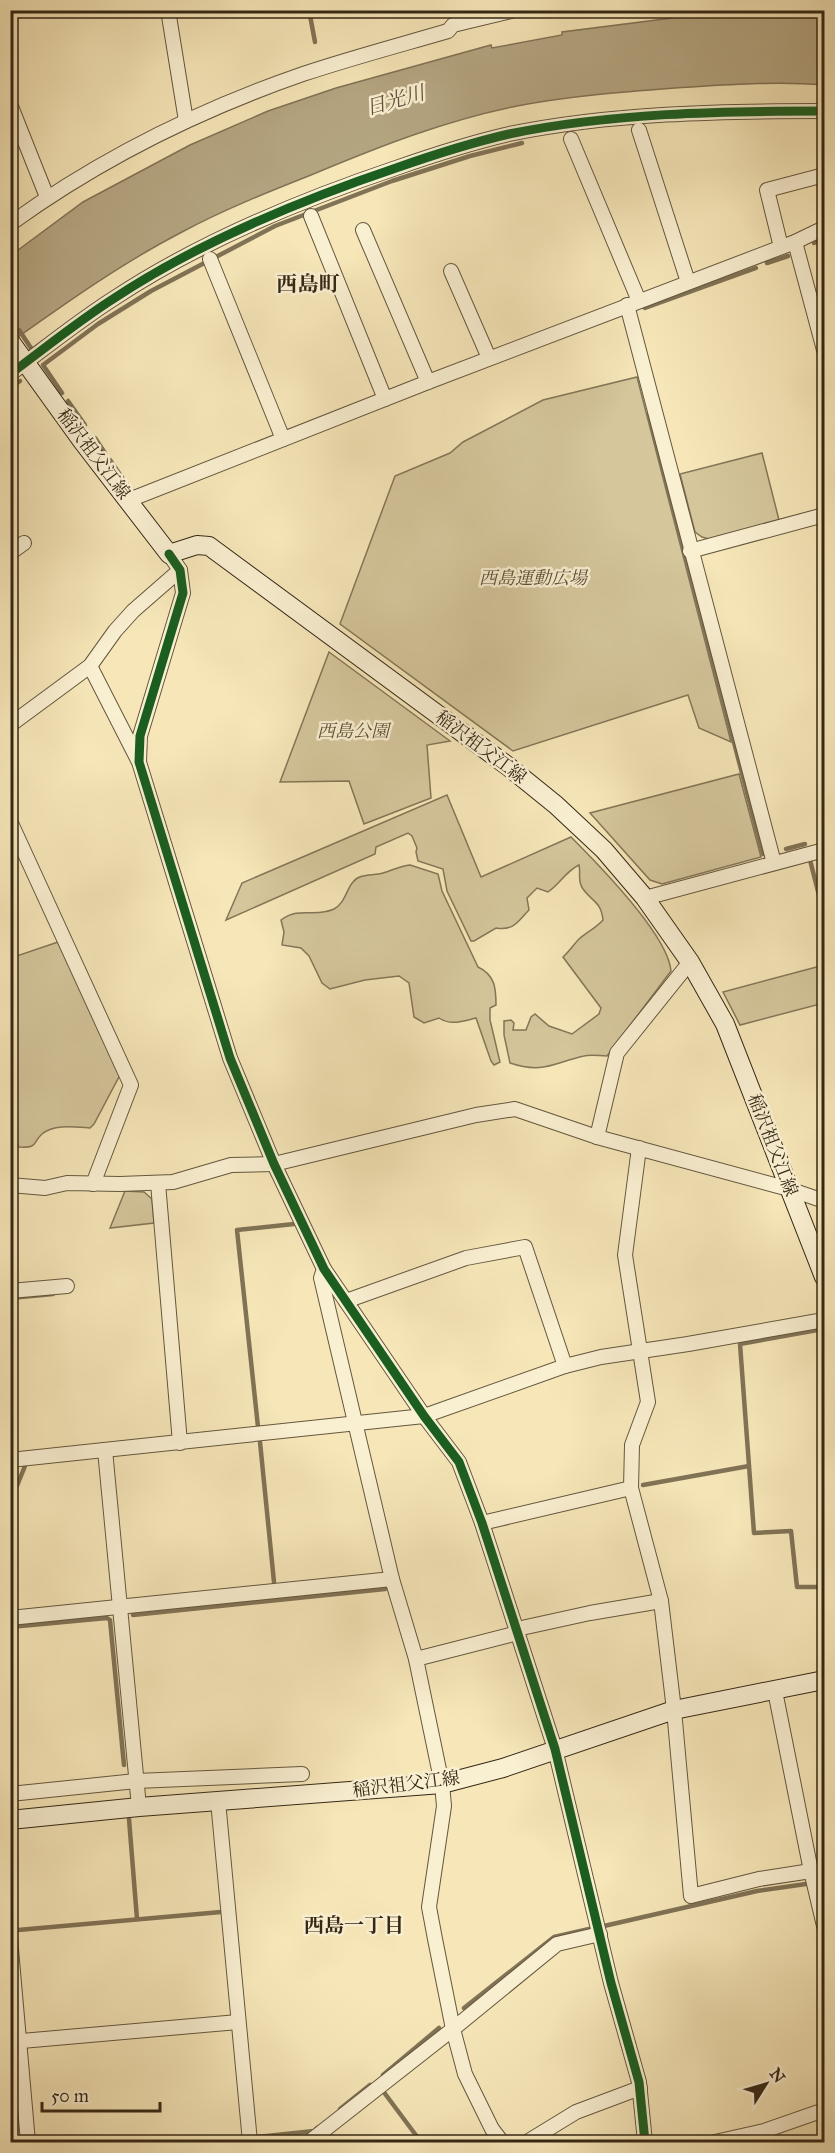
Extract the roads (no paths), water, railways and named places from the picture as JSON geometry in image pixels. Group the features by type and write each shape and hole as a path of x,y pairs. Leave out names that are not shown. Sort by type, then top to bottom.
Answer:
{"main road":[{"name":"稲沢祖父江線","path":"10,340 82,441 170,554 197,545 209,546 524,780 556,805 604,850 645,898 690,962 725,1024 825,1277"},
{"name":"稲沢祖父江線","path":"10,1820 139,1807 442,1784 503,1768 674,1710 825,1680"}],"street":[{"path":"168,10 186,121"},
{"path":"10,224 47,197 109,160 186,121 304,74 448,31 452,18 515,10"},
{"path":"10,104 47,197"},
{"path":"10,375 25,361 112,299 193,252 277,213 348,184 456,147 510,134 592,122 726,111 825,111"},
{"path":"639,130 688,282"},
{"path":"571,139 633,303 690,551 774,863"},
{"path":"781,247 767,190 825,175"},
{"path":"311,216 385,399"},
{"path":"129,500 489,358 795,242 825,228"},
{"path":"363,230 428,382"},
{"path":"795,242 825,350"},
{"path":"210,260 283,439"},
{"path":"451,271 489,358"},
{"path":"690,551 825,515"},
{"path":"10,554 24,543"},
{"path":"139,762 140,736 183,593 180,570 170,554"},
{"path":"10,725 90,666 127,618 180,570"},
{"path":"90,666 139,762 230,1058 274,1164 324,1269 424,1416 459,1462 482,1522 555,1749 611,1983 640,2088 645,2142"},
{"path":"10,820 131,1085 93,1184"},
{"path":"645,898 825,850"},
{"path":"597,1137 617,1053 690,962"},
{"path":"10,1185 45,1188 67,1183 173,1182 231,1165 274,1164 476,1115 515,1110 597,1137 789,1189 825,1201"},
{"path":"639,1148 625,1255 648,1402 632,1445 631,1488 660,1601 674,1710 691,1896 759,1879 811,1871"},
{"path":"158,1183 180,1443"},
{"path":"346,1301 466,1258 525,1247 565,1366"},
{"path":"324,1269 321,1278 392,1579 416,1659 442,1784 444,1806 429,1907 453,2029 465,2074 492,2129 502,2142"},
{"path":"10,1291 67,1287"},
{"path":"10,1460 424,1416 565,1366 601,1357 825,1320"},
{"path":"105,1450 139,1807"},
{"path":"482,1522 631,1488"},
{"path":"10,1618 392,1579"},
{"path":"416,1659 590,1613 660,1601"},
{"path":"775,1691 811,1871 825,1926"},
{"path":"10,1794 136,1780 302,1773"},
{"path":"218,1801 250,2142"},
{"path":"309,2142 557,1944 600,1934"},
{"path":"10,1938 15,2042 28,2142"},
{"path":"15,2042 238,2022"},
{"path":"527,2142 576,2112 640,2088"},
{"path":"715,2142 764,2131 825,2110"}],"water":[{"name":"日光川","path":"805,13 824,15 824,85 750,84 596,95 517,106 438,127 336,165 198,224 116,270 11,342 10,256 83,202 190,145 268,111 336,88 491,45 492,48 562,35 562,32 688,16"}],"waterway":[{"path":"309,10 315,42"},
{"path":"62,393 43,365 98,324 151,291 275,226 392,181 470,156 522,143"},
{"path":"814,243 824,238"},
{"path":"767,263 788,256"},
{"path":"645,308 756,268"},
{"path":"19,330 31,348"},
{"path":"10,388 20,381"},
{"path":"68,401 85,425"},
{"path":"649,415 763,854"},
{"path":"95,438 105,453"},
{"path":"110,460 132,492"},
{"path":"786,849 805,844"},
{"path":"810,860 824,915"},
{"path":"258,1427 237,1230 294,1224"},
{"path":"10,1298 53,1294"},
{"path":"823,1329 740,1344 754,1533 791,1531 797,1587 824,1587"},
{"path":"260,1442 274,1582"},
{"path":"10,1503 25,1466"},
{"path":"643,1485 749,1466"},
{"path":"133,1615 385,1589"},
{"path":"10,1627 107,1618 110,1620 124,1765"},
{"path":"129,1819 137,1919"},
{"path":"604,1926 757,1891 806,1884"},
{"path":"18,1930 221,1912"},
{"path":"464,2008 554,1937 589,1929"},
{"path":"383,2075 439,2028"},
{"path":"340,2109 370,2085"},
{"path":"383,2091 421,2142"},
{"path":"257,2137 314,2131 317,2128"},
{"path":"198,2142 239,2138"}],"district":[{"name":"西島町","path":"308,284"},
{"name":"西島一丁目","path":"354,1925"}],"park label":[{"name":"西島運動広場","path":"533,578"},
{"name":"西島公園","path":"353,731"}]}
